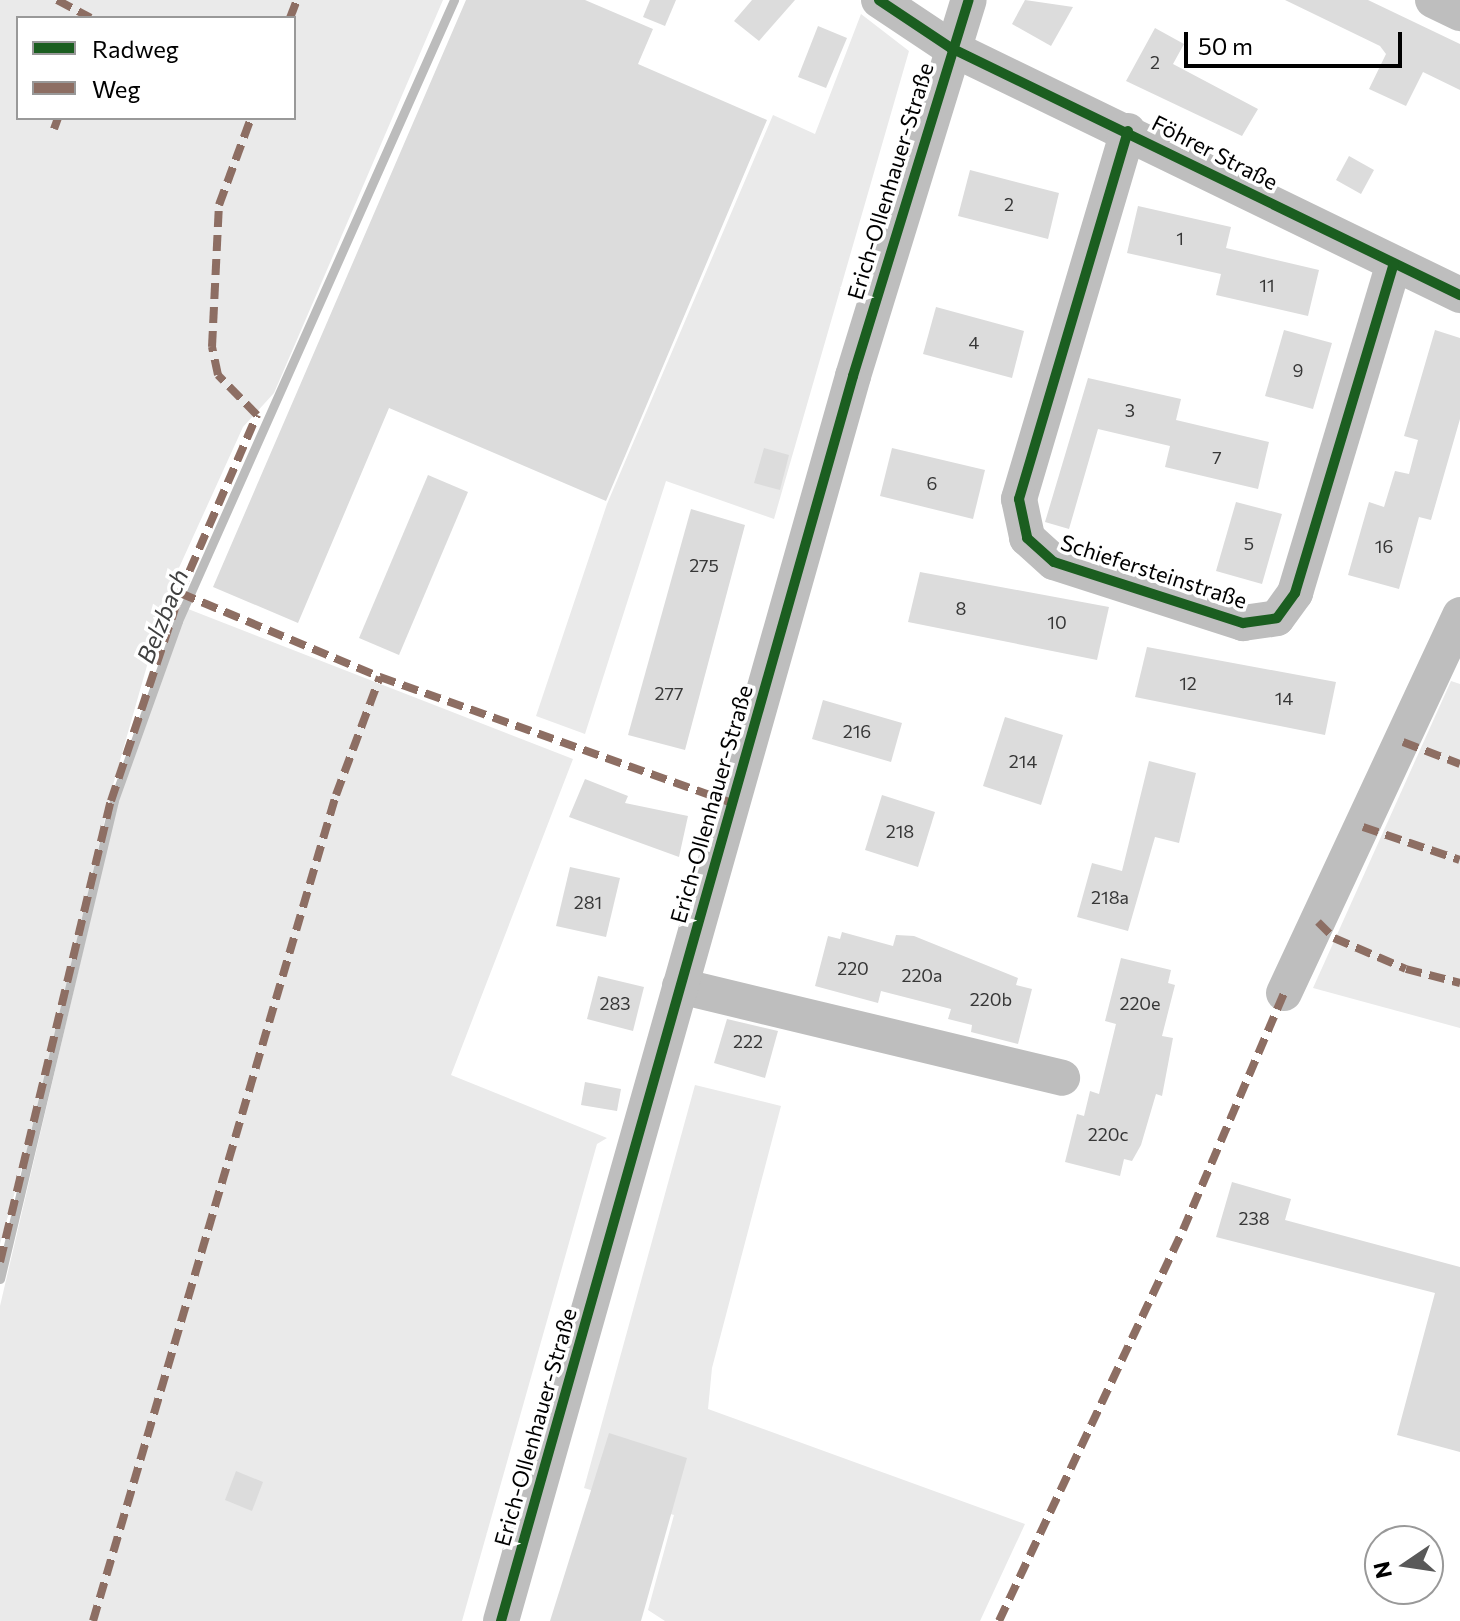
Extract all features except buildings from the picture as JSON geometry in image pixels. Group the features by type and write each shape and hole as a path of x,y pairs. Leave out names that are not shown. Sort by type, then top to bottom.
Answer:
{"street":[{"name":"Föhrer Straße","path":"879,0 951,48 1128,131 1460,295"},
{"name":"Erich-Ollenhauer-Straße","path":"501,1621 680,986 951,48 969,0"},
{"path":"1433,0 1460,13"},
{"name":"Schiefersteinstraße","path":"1128,131 1019,499 1027,538 1054,562 1243,623 1277,618 1295,593 1394,264"},
{"path":"1284,993 1460,615"},
{"path":"680,986 1062,1078"}],"shaded area":[{"path":"0,0 443,0 274,393 243,427 168,592 111,792 43,1094 0,1244"},
{"path":"861,14 909,51 774,519 666,481 585,734 536,716 607,504 773,115 815,134"},
{"path":"183,607 573,759 451,1075 607,1138 597,1144 462,1621 0,1621 0,1306 118,801"},
{"path":"1451,681 1460,684 1460,1028 1313,988"},
{"path":"695,1085 781,1106 712,1368 708,1409 1025,1524 980,1621 665,1621 648,1610 674,1515 584,1488"}],"waterway":[{"name":"Belzbach","path":"0,1279 114,800 178,621 454,0"}],"marked path":[{"path":"57,0 87,16"},
{"path":"291,16 297,0"},
{"path":"54,129 57,120"},
{"path":"0,1262 111,801 180,593 257,415 218,375 212,347 219,205 250,120"},
{"path":"180,593 380,677 732,803"},
{"path":"93,1621 336,795 380,677"},
{"path":"1403,742 1460,764"},
{"path":"1363,827 1460,860"},
{"path":"1318,922 1334,938 1406,969 1460,983"},
{"path":"999,1621 1183,1230 1284,993"}],"cycle path":[{"path":"879,0 951,48 1460,295"},
{"path":"501,1621 853,376 969,0"},
{"path":"1128,131 1019,499 1027,538 1054,562 1243,623 1277,618 1295,593 1394,264"}]}
